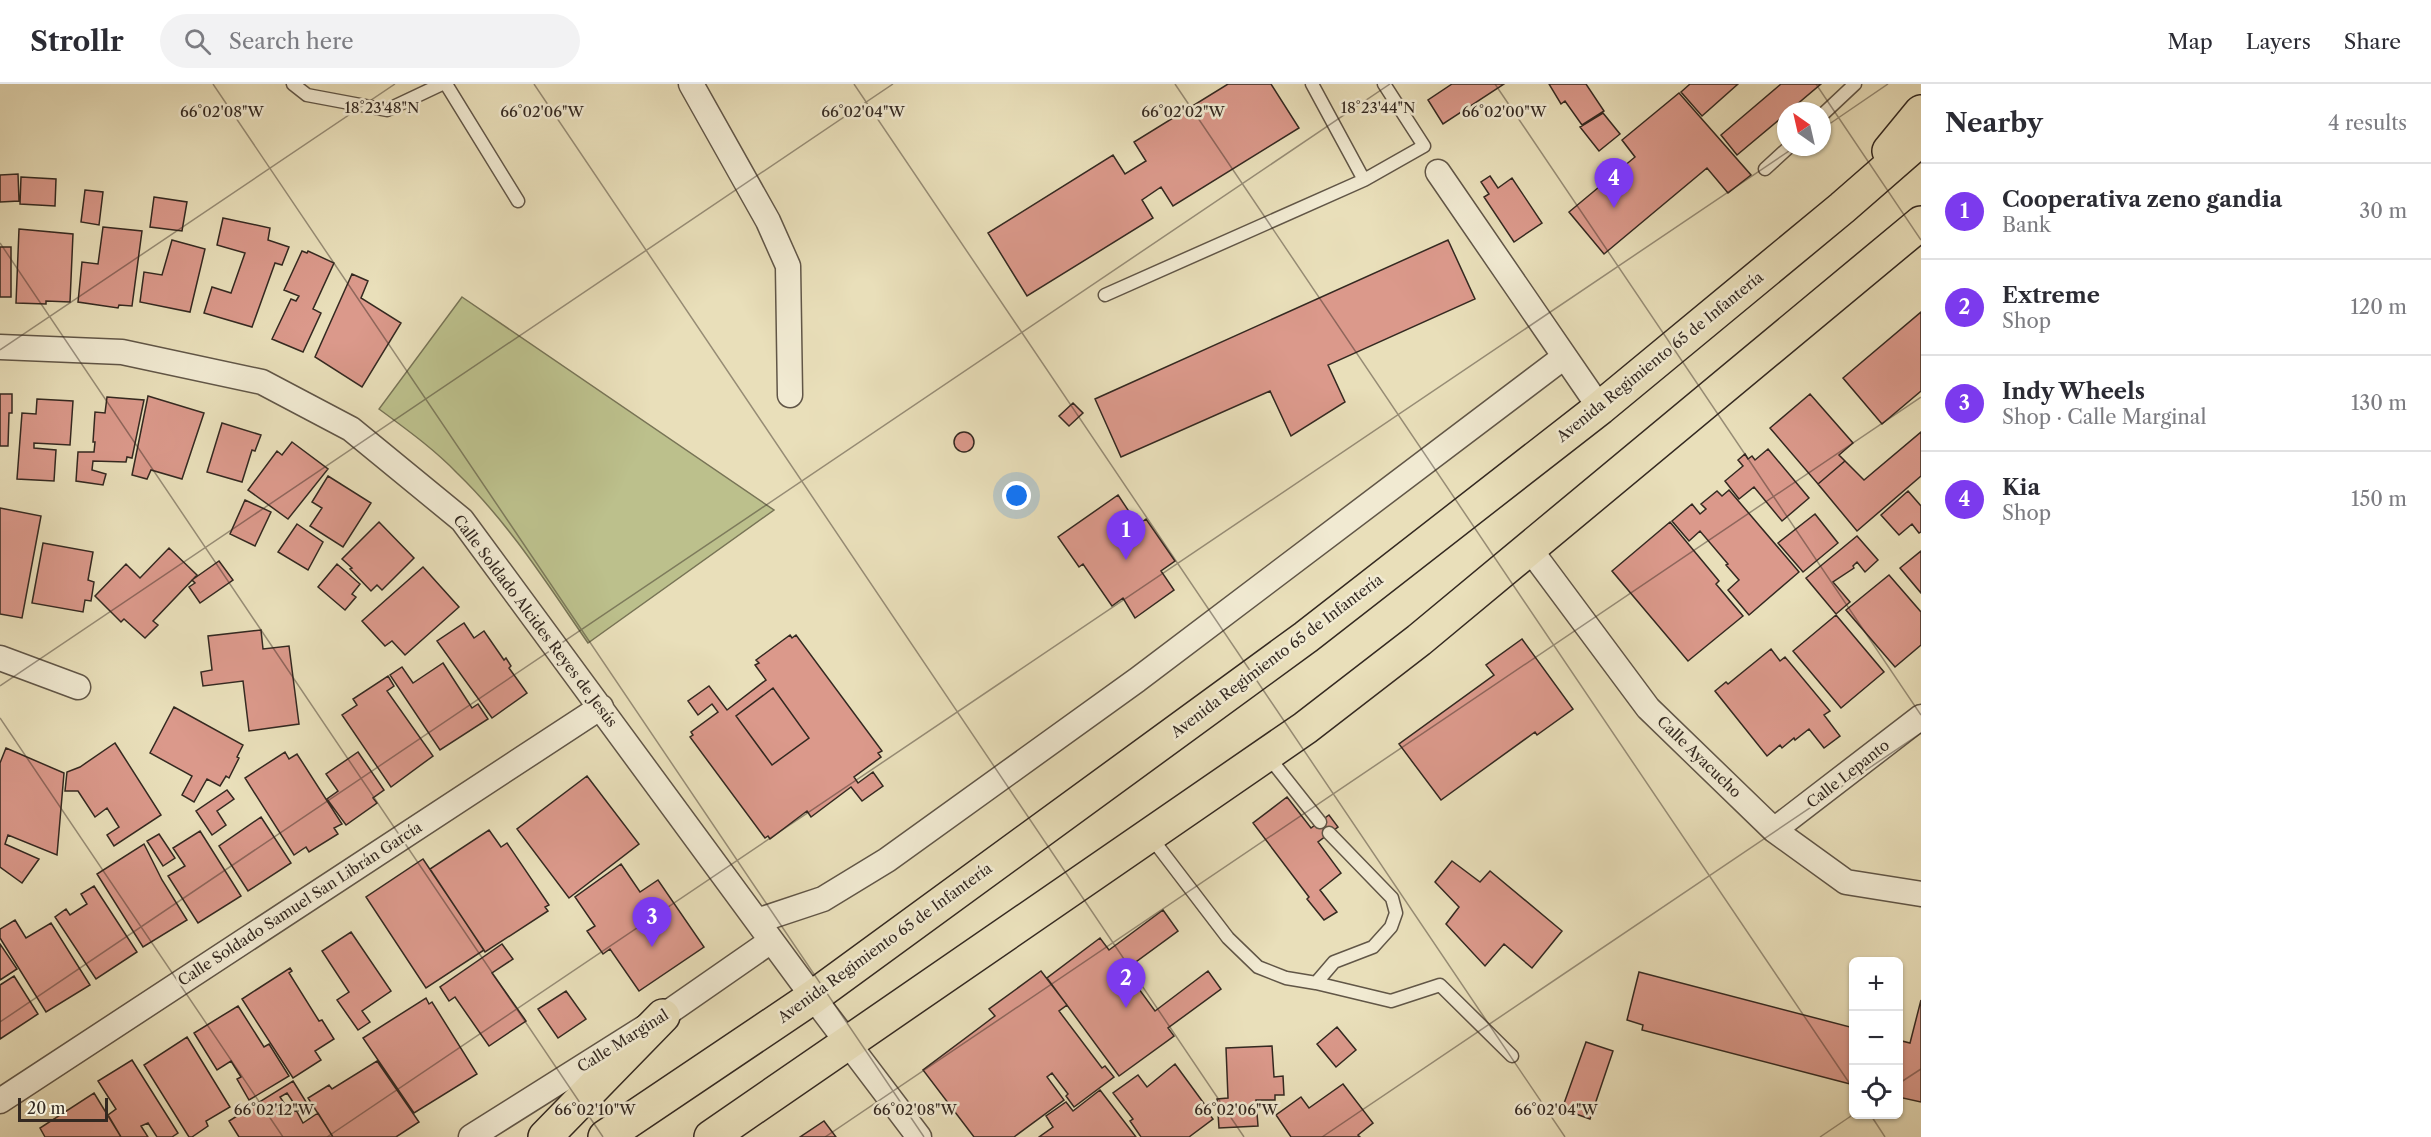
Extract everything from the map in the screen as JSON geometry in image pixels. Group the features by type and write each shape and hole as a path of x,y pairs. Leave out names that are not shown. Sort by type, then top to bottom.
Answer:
{"highway":[{"path":"1842,208 1921,112"},
{"name":"Avenida Regimiento 65 de Infantería","path":"605,1137 813,997 1306,637 1600,408 1842,208 1921,139"},
{"path":"711,1137 1305,728 1419,640 1914,231"},
{"path":"545,1137 663,1016"}],"street":[{"path":"691,84 768,221 788,266 790,396"},
{"path":"1438,172 1600,408"},
{"name":"Calle Soldado Alcides Reyes de Jesús","path":"0,347 123,352 262,382 351,429 462,520 813,997 919,1137"},
{"path":"758,921 823,899 887,860 1137,680 1564,357"},
{"name":"Calle Ayacucho","path":"1529,548 1648,708 1774,830 1846,882 1921,894"},
{"path":"0,658 78,687"},
{"name":"Calle Soldado Samuel San Librán García","path":"0,1101 601,708"},
{"name":"Calle Lepanto","path":"1774,830 1921,717"},
{"name":"Calle Marginal","path":"471,1137 663,1016 771,940"}],"lane":[{"path":"293,84 307,95 387,110 444,84 518,201"},
{"path":"1312,84 1364,180"},
{"path":"1105,295 1364,180 1424,146 1384,84"},
{"path":"1831,107 1855,84"},
{"path":"1765,170 1780,156"},
{"path":"1266,754 1320,822"},
{"path":"1316,983 1334,962 1373,947 1391,927 1396,913 1392,898 1329,833"},
{"path":"1150,835 1228,938 1258,966 1286,978 1391,1001 1440,985 1512,1056"}],"green space":[{"path":"462,297 774,510 588,643 494,512 448,464 379,409"}],"building":[{"path":"1228,84 1271,84 1299,128 1173,206 1161,187 1142,200 1153,218 1027,296 988,233 1113,155 1125,174 1146,161 1134,142"},
{"path":"1452,84 1504,84 1443,124 1428,100"},
{"path":"1549,84 1586,84 1604,111 1582,125 1565,101 1561,104"},
{"path":"1690,84 1738,84 1702,116 1681,92"},
{"path":"1781,84 1821,84 1800,102 1777,102 1777,122 1737,155 1721,135"},
{"path":"1679,93 1751,175 1728,193 1707,168 1604,254 1569,212 1635,157 1622,140"},
{"path":"1603,113 1620,134 1599,151 1580,127"},
{"path":"18,174 19,201 0,202 0,175"},
{"path":"1490,176 1498,188 1512,178 1542,223 1514,242 1484,197 1489,194 1481,182"},
{"path":"21,177 56,179 55,206 20,204"},
{"path":"85,190 103,192 99,225 81,222"},
{"path":"154,197 187,202 182,231 150,227"},
{"path":"223,218 270,228 268,240 289,247 282,265 275,263 252,327 204,313 212,287 231,293 245,253 217,245"},
{"path":"103,227 142,231 132,306 119,305 118,308 78,302 82,262 98,264"},
{"path":"19,229 73,234 70,302 16,303"},
{"path":"172,240 205,249 190,312 140,302 144,272 162,275"},
{"path":"1448,240 1475,299 1328,365 1345,402 1291,436 1270,391 1121,457 1095,399"},
{"path":"0,247 11,247 11,297 0,297"},
{"path":"302,251 307,253 308,251 334,263 313,309 321,313 303,352 272,339 291,299 296,301 299,296 284,290"},
{"path":"352,274 368,281 361,298 401,323 362,387 315,357"},
{"path":"1921,312 1921,391 1882,424 1843,378"},
{"path":"0,394 12,394 8,446 0,446"},
{"path":"1810,394 1853,443 1839,455 1845,461 1818,484 1770,428"},
{"path":"148,396 204,413 182,479 151,470 147,479 132,475"},
{"path":"107,397 144,400 132,458 127,457 126,462 93,461 92,470 106,474 103,485 76,481 78,452 94,452 95,412 105,413"},
{"path":"37,399 73,401 70,445 34,443 34,448 56,450 54,481 17,479 22,413 36,414"},
{"path":"1073,403 1083,413 1069,426 1059,416"},
{"path":"222,423 261,435 255,451 252,450 242,482 207,472"},
{"path":"964,432 971,435 974,442 971,449 964,452 957,449 954,442 957,435"},
{"path":"1921,432 1921,476 1857,531 1818,484 1845,461 1864,480"},
{"path":"292,442 328,469 288,519 248,490 277,451 282,455"},
{"path":"1768,449 1809,498 1782,521 1754,487 1739,499 1725,481 1743,466 1738,460 1745,454 1748,459 1752,456 1755,460"},
{"path":"328,476 371,503 343,547 310,526 322,508 312,502"},
{"path":"1729,490 1799,572 1749,615 1728,590 1739,580 1726,565 1728,564 1700,531 1689,541 1672,521 1692,504 1700,514 1706,509 1701,504 1717,491 1722,496"},
{"path":"1908,491 1921,506 1921,532 1919,533 1912,524 1899,535 1881,515"},
{"path":"1118,495 1138,525 1146,519 1175,561 1161,571 1174,590 1135,618 1123,598 1112,606 1083,564 1079,567 1058,537"},
{"path":"245,500 271,512 255,546 230,534"},
{"path":"0,508 41,516 22,618 0,614"},
{"path":"1815,514 1838,543 1803,572 1778,543"},
{"path":"379,522 414,558 382,590 377,585 371,591 342,559"},
{"path":"1670,522 1719,581 1716,584 1743,616 1688,661 1612,571"},
{"path":"297,524 323,542 308,570 278,552"},
{"path":"1857,536 1878,560 1865,572 1857,562 1854,568 1833,582 1850,602 1836,614 1806,578"},
{"path":"43,543 93,552 88,580 94,582 91,601 85,600 83,612 32,603"},
{"path":"169,548 197,575 153,621 158,625 145,638 124,619 121,622 95,596 126,564 140,578"},
{"path":"1921,551 1921,593 1900,568"},
{"path":"219,561 233,580 200,603 189,587 195,583 192,580"},
{"path":"337,564 360,584 352,594 356,597 345,610 318,587"},
{"path":"423,567 459,607 405,655 392,641 385,646 362,621"},
{"path":"1889,575 1921,612 1921,645 1895,667 1846,610"},
{"path":"1836,615 1884,672 1841,708 1793,651"},
{"path":"464,623 474,638 484,631 504,660 506,658 511,666 509,668 527,693 492,718 437,641"},
{"path":"261,630 263,649 289,646 299,724 249,731 243,681 203,686 201,672 212,670 208,636"},
{"path":"790,635 792,638 796,635 882,751 878,753 881,757 854,777 858,783 873,772 883,786 862,801 851,787 811,817 807,811 770,839 768,836 765,838 690,737 693,735 691,732 718,712 712,704 698,715 688,701 709,686 727,710 766,680 755,665 759,663 756,660","holes":["773,688 809,738 772,765 736,716"]},
{"path":"1522,639 1573,709 1537,735 1535,732 1441,800 1399,744 1494,675 1486,665"},
{"path":"1771,649 1780,661 1785,657 1830,711 1824,715 1840,736 1824,748 1809,729 1782,748 1780,745 1767,756 1715,691 1726,682 1728,684"},
{"path":"443,663 472,708 478,704 488,719 440,750 390,675 402,667 413,683"},
{"path":"388,676 394,686 387,691 433,756 391,787 342,715 357,705 353,699"},
{"path":"773,688 809,738 772,765 736,716"},
{"path":"174,707 243,745 229,778 226,776 220,786 207,779 194,802 182,795 192,776 150,753"},
{"path":"115,743 161,815 114,846 107,835 119,827 107,808 95,817 78,791 65,791 67,772 80,767"},
{"path":"6,748 64,773 57,855 8,835 5,844 39,859 22,883 0,867 0,763"},
{"path":"285,752 289,759 297,754 342,824 334,828 338,834 309,852 306,847 294,855 245,778"},
{"path":"358,752 384,790 373,798 377,803 346,825 327,799 338,791 326,774"},
{"path":"587,776 639,844 569,898 517,829"},
{"path":"227,790 234,799 217,811 226,825 212,835 196,811"},
{"path":"1287,797 1311,828 1329,815 1338,827 1318,842 1341,873 1320,890 1337,912 1324,920 1253,823"},
{"path":"261,817 291,863 248,891 219,846"},
{"path":"489,830 501,847 507,843 549,905 545,907 548,911 485,952 430,869"},
{"path":"200,831 241,896 198,923 168,876 185,866 173,848"},
{"path":"159,834 175,858 163,866 147,841"},
{"path":"144,844 162,880 187,920 143,947 97,874"},
{"path":"423,859 484,950 426,988 366,897"},
{"path":"1452,861 1480,882 1490,871 1562,931 1532,968 1504,944 1485,966 1446,924 1459,907 1435,882"},
{"path":"621,864 640,892 658,880 704,947 639,991 610,949 603,954 587,931 595,926 575,897"},
{"path":"94,886 137,952 96,979 55,917 66,909 70,915 87,904 81,894"},
{"path":"1163,910 1178,931 1125,970 1155,1011 1208,971 1221,989 1168,1028 1174,1036 1119,1076 1047,978 1100,938 1109,950"},
{"path":"15,920 26,938 51,923 90,985 46,1012 0,938 0,929"},
{"path":"351,932 391,991 362,1011 370,1022 358,1030 337,1000 349,992 322,951"},
{"path":"0,944 17,969 0,980"},
{"path":"502,944 513,959 492,973 526,1021 489,1046 455,997 449,1001 440,987"},
{"path":"290,968 292,971 289,973 319,1021 322,1020 334,1039 315,1051 321,1060 293,1078 242,999"},
{"path":"1041,971 1067,1005 1059,1011 1102,1068 1105,1066 1114,1077 1074,1107 1066,1096 1068,1094 1052,1073 1047,1077 1064,1100 1014,1137 974,1137 923,1070 995,1016 989,1009"},
{"path":"1639,972 1849,1027 1849,1084 1642,1030 1643,1025 1627,1020"},
{"path":"14,976 38,1014 0,1039 0,985"},
{"path":"566,991 586,1019 558,1038 538,1009"},
{"path":"426,998 429,1004 432,1002 477,1074 414,1113 363,1038"},
{"path":"1921,1000 1921,1102 1903,1098 1903,1041 1910,1043"},
{"path":"238,1006 264,1047 269,1044 289,1076 249,1100 237,1079 241,1077 231,1061 217,1070 194,1033"},
{"path":"1337,1027 1356,1050 1336,1067 1317,1044"},
{"path":"187,1037 230,1107 206,1121 208,1126 192,1137 189,1137 144,1065"},
{"path":"1586,1042 1613,1051 1590,1119 1562,1109"},
{"path":"1272,1046 1274,1077 1283,1076 1284,1095 1275,1095 1275,1100 1256,1100 1258,1126 1219,1128 1217,1099 1228,1098 1226,1048"},
{"path":"132,1060 178,1133 172,1137 157,1137 148,1123 141,1126 148,1137 121,1137 108,1115 116,1109 98,1081"},
{"path":"377,1061 419,1122 396,1137 333,1137 308,1098 329,1085 332,1089"},
{"path":"1175,1064 1213,1119 1189,1137 1141,1137 1130,1121 1133,1119 1113,1093 1138,1075 1147,1087"},
{"path":"293,1081 308,1105 299,1111 287,1093 280,1097 291,1114 296,1110 303,1123 318,1113 333,1137 239,1137 229,1121"},
{"path":"1343,1084 1373,1123 1358,1135 1360,1137 1291,1137 1276,1115 1301,1097 1309,1108"},
{"path":"1100,1090 1136,1137 1039,1137 1053,1127 1046,1116 1066,1102 1073,1111"},
{"path":"94,1093 121,1137 45,1137 40,1128"},
{"path":"824,1121 836,1137 800,1137"}],"place":[{"name":"Kia","path":"1614,208"},
{"name":"Cooperativa zeno gandia","path":"1126,560"},
{"name":"Indy Wheels","path":"652,947"},
{"name":"Extreme","path":"1126,1008"}]}
